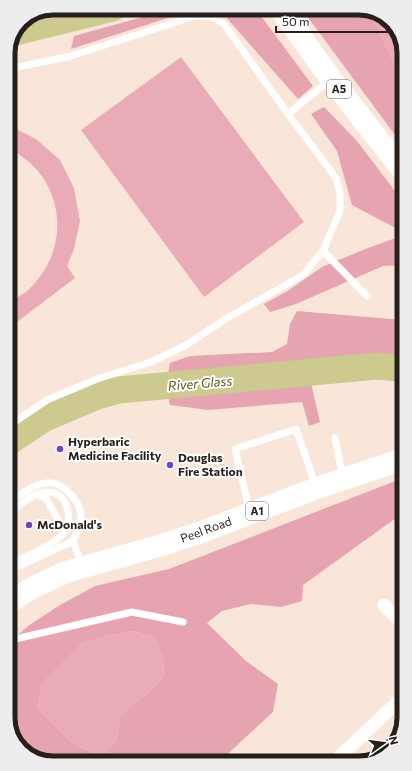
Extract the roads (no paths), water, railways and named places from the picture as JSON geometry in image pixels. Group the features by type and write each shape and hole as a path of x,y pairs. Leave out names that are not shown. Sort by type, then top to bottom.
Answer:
{"highway":[{"name":"A5","path":"285,15 331,79 397,163"},
{"name":"Peel Road","path":"15,599 32,588 66,572 162,545 316,488 397,461"}],"street":[{"path":"384,605 397,618"},
{"path":"340,756 397,703"}],"lane":[{"path":"15,68 71,56 195,16 210,16 224,24 336,178 340,193 340,211 323,251 303,275 224,320 186,345 151,362 97,379 47,400 15,422"},
{"path":"288,114 331,79"},
{"path":"323,251 367,296"},
{"path":"251,513 235,449 296,429 316,488"},
{"path":"335,438 343,480"},
{"path":"15,498 37,485 44,483 56,484 69,491 81,514 81,521 73,541 83,567"},
{"path":"15,508 37,494 47,492 55,493 64,500 68,508 69,518 65,530 59,538 15,562"},
{"path":"37,494 46,498 65,530"},
{"path":"15,568 73,541"},
{"path":"15,639 132,612 183,622"}],"waterway":[{"path":"23,30 85,15"},
{"name":"River Glass","path":"15,438 45,418 97,396 119,390 377,366 397,368"}],"place":[{"name":"Hyperbaric Medicine Facility","path":"60,449"},
{"name":"Douglas Fire Station","path":"170,465"},
{"name":"McDonald's","path":"29,525"}]}
